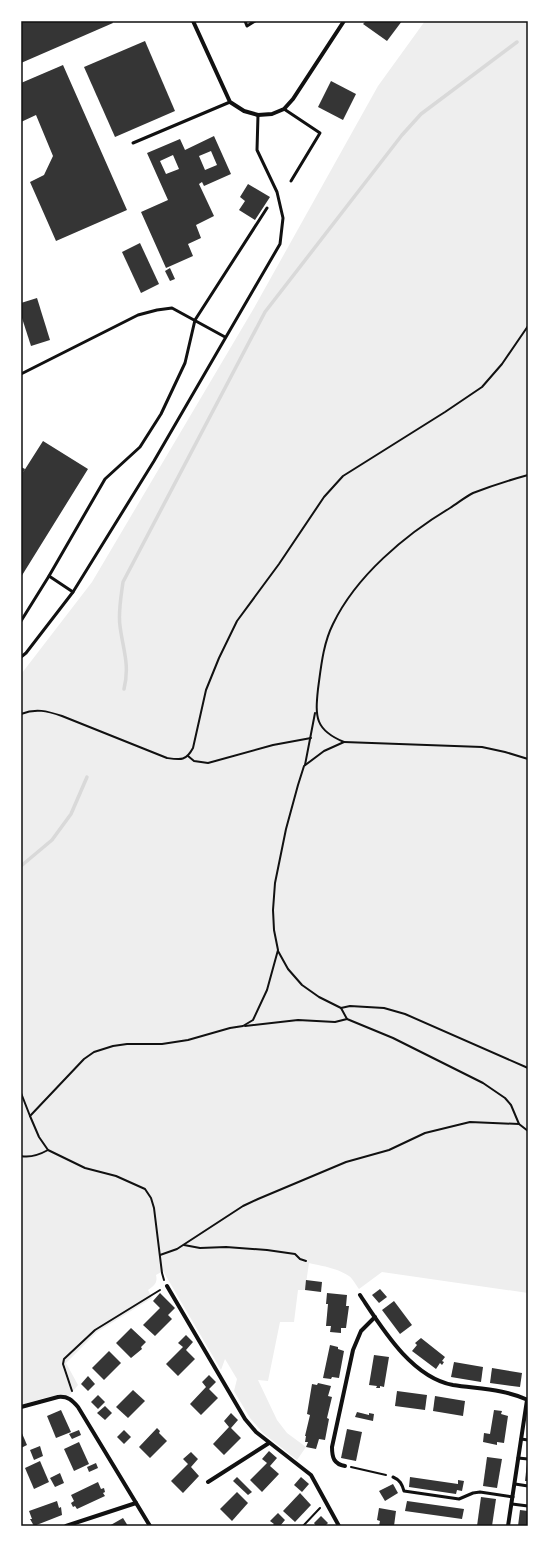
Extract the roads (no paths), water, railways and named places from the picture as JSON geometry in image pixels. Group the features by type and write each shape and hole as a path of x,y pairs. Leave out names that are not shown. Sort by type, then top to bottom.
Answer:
{"street":[{"path":"194,21 230,102 244,111 258,115 272,114 284,109 293,98 344,21"},
{"path":"167,1286 245,1419 256,1432 310,1475 339,1526"},
{"path":"360,1295 404,1355 416,1366 441,1381 514,1394 528,1400 508,1526"},
{"path":"345,1466 334,1462 332,1447 353,1350 361,1331 375,1317"},
{"path":"21,1407 58,1397 65,1396 71,1398 78,1407 150,1526"},
{"path":"208,1482 269,1443"},
{"path":"66,1526 136,1503"}],"lane":[{"path":"245,21 247,26 254,21"},
{"path":"133,143 230,102"},
{"path":"284,109 320,133 291,181"},
{"path":"21,657 26,653 73,592 154,461 280,244 283,218 277,192 257,150 258,115"},
{"path":"21,621 105,479 140,447 161,414 185,363 195,320 267,208"},
{"path":"21,374 131,319 150,312 172,308 225,337"},
{"path":"49,576 73,592"},
{"path":"521,1439 528,1440"},
{"path":"518,1458 528,1459"},
{"path":"393,1477 398,1479 402,1484 404,1491 459,1499 473,1493 480,1492 513,1497"},
{"path":"515,1484 528,1486"},
{"path":"512,1504 528,1506"}],"waterway":[{"path":"124,689 126,680 126,664 119,615 123,582 265,312 402,135 421,114 517,42"},
{"path":"21,866 52,840 71,814 87,777"}]}
